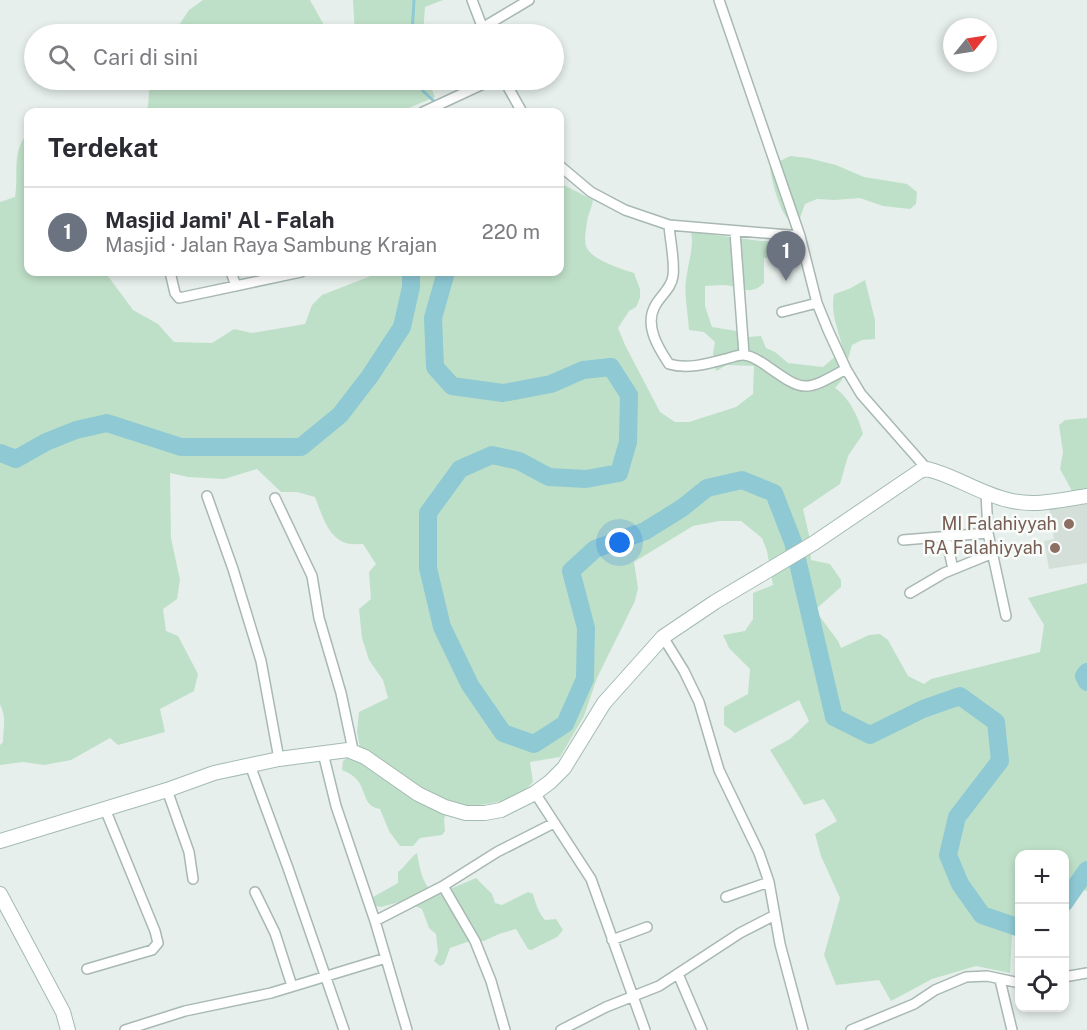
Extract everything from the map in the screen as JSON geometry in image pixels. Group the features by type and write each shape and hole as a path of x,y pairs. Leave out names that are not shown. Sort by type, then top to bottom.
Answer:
{"main road":[{"path":"0,840 167,790 214,773 279,759 353,750 418,794 445,807 466,813 501,810 535,793 564,768 604,703 663,637 715,602 814,543 914,474 927,469 1007,500 1034,503 1087,496"},
{"path":"0,894 63,1012 68,1030"}],"street":[{"path":"472,0 481,24"},
{"path":"493,24 529,0"},
{"path":"719,0 800,236 817,303 846,369 861,394 880,418 927,469"},
{"path":"434,108 472,90"},
{"path":"510,90 520,108"},
{"path":"564,169 591,192 625,210 669,225 800,236"},
{"path":"669,225 673,275 670,286 653,309 651,322 653,335 669,364 683,367 701,365 744,354 759,361 788,381 808,388 846,369"},
{"path":"735,231 744,354"},
{"path":"171,276 178,298 283,276"},
{"path":"232,276 236,286"},
{"path":"782,312 817,303"},
{"path":"986,492 988,533 1006,616"},
{"path":"207,496 230,559 261,662 279,759"},
{"path":"275,498 312,576 319,618 341,693 353,750"},
{"path":"903,540 988,533"},
{"path":"945,537 953,569"},
{"path":"910,593 953,569 993,553"},
{"path":"663,637 684,671 699,702 719,770 759,853 769,882 774,903 773,916 803,1030"},
{"path":"323,753 336,806 375,921 406,1030"},
{"path":"250,765 344,1030"},
{"path":"167,790 189,852 193,879"},
{"path":"535,793 591,879 645,1030"},
{"path":"87,969 152,950 158,943 105,809"},
{"path":"375,921 443,886 497,852 554,824"},
{"path":"726,897 769,882"},
{"path":"443,886 475,941 491,981 505,1030"},
{"path":"255,892 275,933 292,986"},
{"path":"561,1030 606,1007 659,986 740,933 773,916"},
{"path":"612,940 647,927"},
{"path":"125,1030 185,1011 271,993 386,958"},
{"path":"1069,975 1087,973"},
{"path":"678,975 702,1030"},
{"path":"851,1030 914,1004 936,990 966,977 987,976 1015,982"},
{"path":"1000,980 1012,1030"}],"shaded area":[{"name":"MI Falahiyyah","path":"1087,502 1087,563 1049,569 1044,541 1054,539 1049,508"}],"green space":[{"path":"203,0 310,0 323,24 180,24 189,10"},
{"path":"353,0 443,0 425,7 424,24 354,24"},
{"path":"149,90 432,90 435,97 409,108 146,108"},
{"path":"24,139 24,276 108,276 133,310 158,324 174,342 212,343 234,329 252,333 305,324 312,305 322,295 371,276 564,276 564,185 593,200 585,234 589,251 607,263 634,273 640,289 640,298 636,307 629,311 618,328 660,412 675,422 689,422 736,407 753,394 754,366 727,365 716,371 713,353 715,342 704,332 689,330 685,288 692,248 691,232 761,241 793,242 792,252 782,256 764,258 764,283 755,289 748,290 725,285 705,286 705,306 712,327 742,332 748,337 761,336 766,348 788,363 823,367 843,350 834,316 834,294 865,280 875,320 875,339 862,340 852,345 842,380 835,388 853,408 863,434 848,456 840,484 803,509 809,535 811,560 830,564 841,580 841,587 815,610 841,648 869,635 880,634 888,640 908,676 924,684 931,679 1040,652 1044,625 1028,598 1087,583 1087,891 1069,885 1069,850 1015,850 1015,929 1012,935 1010,973 976,966 932,979 891,1001 879,980 836,985 824,955 840,898 821,856 815,834 837,821 824,799 804,805 770,750 790,739 809,721 799,700 735,733 724,725 724,707 748,694 750,669 729,648 723,635 745,631 753,619 753,593 773,585 767,551 762,538 741,521 719,521 693,526 634,562 638,588 635,601 597,678 584,716 560,757 530,762 533,782 516,795 484,804 451,804 444,819 445,831 442,835 420,838 413,846 400,846 389,831 380,809 369,803 357,780 342,770 343,761 360,748 357,732 359,712 388,698 383,680 369,660 362,638 359,609 371,599 369,572 376,564 363,544 345,543 337,539 325,522 315,497 297,492 281,492 257,469 224,479 188,477 170,473 171,538 180,580 177,599 163,609 166,631 178,636 198,674 194,691 160,709 165,732 118,745 110,738 71,760 44,765 23,762 0,765 0,745 3,742 4,723 0,704 0,202 15,197 19,148"},
{"path":"790,156 836,165 864,177 907,184 917,192 916,204 910,209 883,206 860,198 817,199 805,204 800,218 790,220 780,204 770,166"},
{"path":"1087,418 1087,488 1072,491 1060,469 1063,452 1059,425 1065,420"},
{"path":"417,853 425,882 436,895 476,878 492,894 495,903 502,905 528,892 533,894 545,920 556,919 563,930 557,937 531,950 528,949 516,929 484,941 467,942 450,948 444,964 440,966 434,961 438,952 436,934 429,928 422,909 403,901 381,907 375,906 373,897 398,883 398,872"}],"waterway":[{"path":"413,24 414,0"},
{"path":"422,90 436,103"},
{"path":"0,453 16,459 46,442 76,430 107,423 181,447 301,447 340,415 370,376 402,327 411,287 411,276"},
{"path":"445,276 433,318 435,367 452,386 503,393 551,384 583,370 611,367 629,395 628,442 619,473 586,479 549,477 519,461 492,455 460,469 428,513 428,568 442,627 470,685 503,733 534,744 565,724 585,679 586,628 571,571 595,549 645,531 682,508 707,488 742,480 774,493 793,542 834,717 870,735 923,709 960,696 996,722 1000,761 957,817 948,855 960,884 982,915 1015,926"},
{"path":"1087,672 1084,676 1087,682"},
{"path":"1069,896 1087,870"}],"place":[{"name":"Masjid Jami' Al - Falah","path":"786,281"},
{"name":"MI Falahiyyah","path":"1069,524"},
{"name":"RA Falahiyyah","path":"1055,548"}]}
